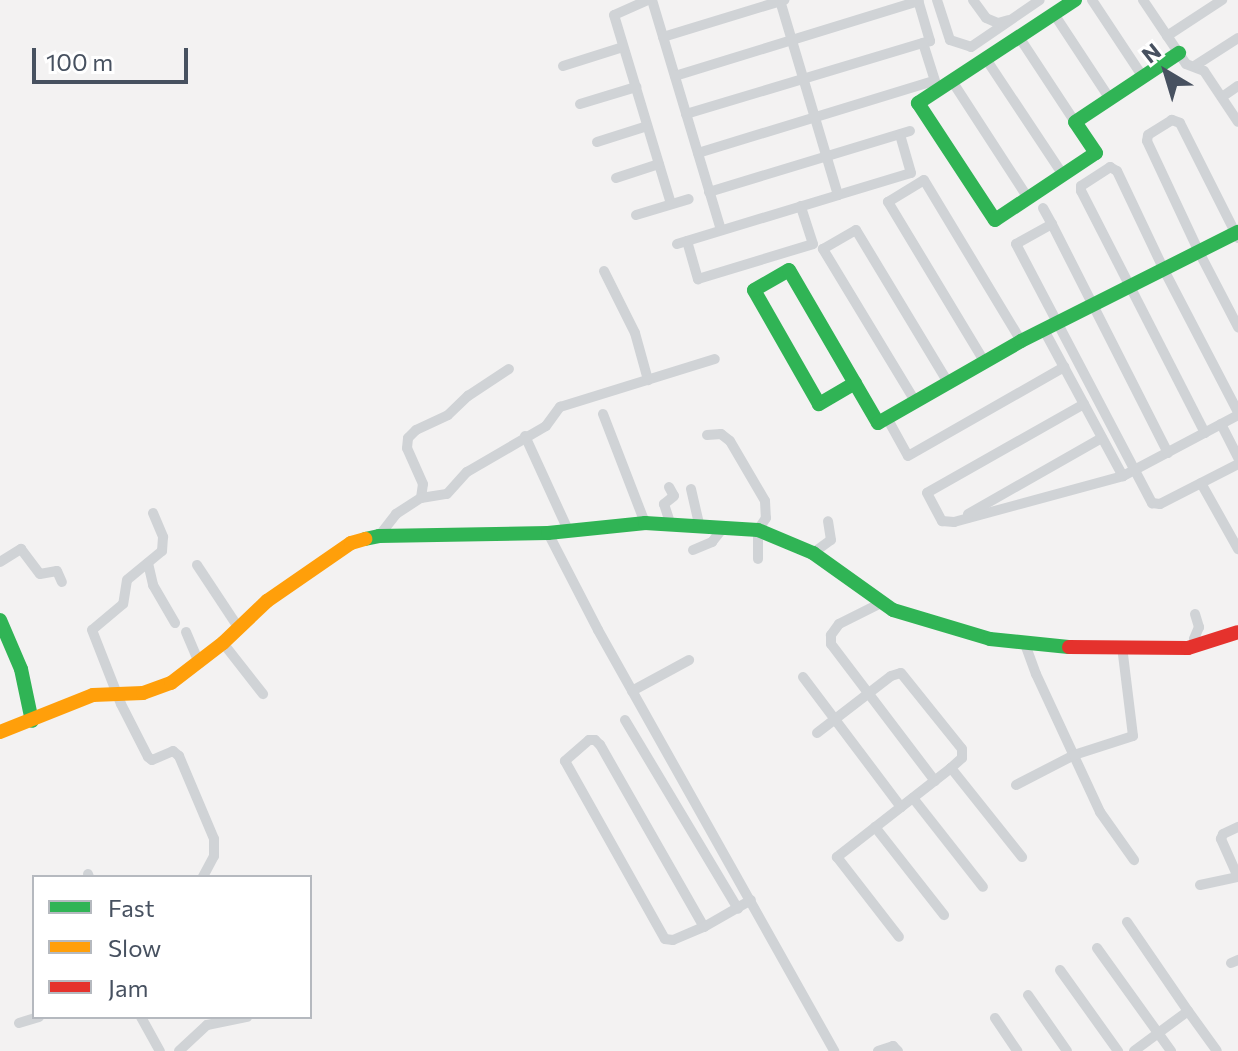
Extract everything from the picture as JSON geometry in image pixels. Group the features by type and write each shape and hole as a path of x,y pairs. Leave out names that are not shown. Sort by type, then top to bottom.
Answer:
{"street":[{"path":"671,204 614,15 650,0 721,230"},
{"path":"663,37 782,0 838,195"},
{"path":"937,0 947,35 957,45 971,47 1040,0"},
{"path":"973,0 986,18 998,23 1012,19"},
{"path":"1019,37 1096,153 995,220 918,103 942,84 1075,0"},
{"path":"1092,0 1143,77"},
{"path":"1167,36 1222,0"},
{"path":"675,76 918,1 930,41 686,114"},
{"path":"1146,1 1186,64 1196,65 1238,38"},
{"path":"1054,14 1110,99"},
{"path":"923,43 942,84 1028,198"},
{"path":"563,66 623,47"},
{"path":"1075,122 1179,53"},
{"path":"986,59 1063,175"},
{"path":"1196,65 1238,122"},
{"path":"698,153 815,117 942,84"},
{"path":"1222,97 1238,86"},
{"path":"580,104 636,87"},
{"path":"855,383 819,404 754,290 789,270 855,383 878,423 1021,341 1051,329 1091,307 1199,252 1237,234 1180,123 1172,120 1146,139 1199,252 1238,327"},
{"path":"597,142 647,126"},
{"path":"709,192 905,133 911,173 838,195 801,206 721,230 682,242 698,279 813,244 801,206"},
{"path":"616,178 659,164"},
{"path":"1084,404 927,493 942,521 954,522 1128,473 1168,453 1205,433 1238,414 1117,171 1110,167 1081,189 1205,433"},
{"path":"984,361 888,202 924,180 1021,341"},
{"path":"636,215 689,199"},
{"path":"1043,208 1168,453"},
{"path":"1052,224 1016,244 1064,367 1102,438 1154,504 1201,483 1238,461 1221,424"},
{"path":"915,401 823,249 856,230 947,381"},
{"path":"604,271 635,333 648,380"},
{"path":"1051,329 1128,473"},
{"path":"379,536 396,514 421,498 447,494 467,472 546,426 560,407 715,359"},
{"path":"887,418 908,456 1064,367"},
{"path":"421,498 423,484 407,448 408,438 416,430 448,415 509,369"},
{"path":"603,414 645,523"},
{"path":"707,435 721,434 730,441 761,492 766,518 758,530 758,559"},
{"path":"525,436 568,530"},
{"path":"954,522 1102,438"},
{"path":"1201,483 1238,549"},
{"path":"669,487 674,496 664,504 671,526"},
{"path":"691,489 700,528"},
{"path":"153,513 164,547 127,580 123,604 92,630 116,692 150,759 170,752 179,756 214,839 214,856 204,875"},
{"path":"813,553 831,540 828,521"},
{"path":"0,732 93,695 156,689 199,663 267,601 341,549 379,536 548,533 645,523 758,530 813,553 881,603 969,635 1025,644 1122,647 1197,646 1238,632"},
{"path":"693,550 705,547 722,529"},
{"path":"548,533 632,691 832,1046"},
{"path":"0,562 21,549 40,574 57,571 62,582"},
{"path":"148,563 153,585 175,623"},
{"path":"197,565 238,627"},
{"path":"881,603 839,624 831,635 835,651 935,781"},
{"path":"1195,614 1199,627 1194,639 1197,646"},
{"path":"0,620 21,669 32,721"},
{"path":"186,632 199,663"},
{"path":"223,643 263,694"},
{"path":"1025,644 1100,812 1134,860"},
{"path":"1016,785 1074,755 1130,738 1135,733 1125,685 1122,647"},
{"path":"632,691 689,660"},
{"path":"817,733 891,676 904,676 962,749 962,758 951,768 837,857 899,937"},
{"path":"803,677 901,807"},
{"path":"625,720 738,909"},
{"path":"704,927 600,745 595,740 589,740 565,761 660,932 669,940 704,927 751,900"},
{"path":"951,768 1022,857"},
{"path":"913,798 983,887"},
{"path":"875,827 944,915"},
{"path":"1200,885 1238,877 1221,839 1223,834 1238,827"},
{"path":"1127,922 1217,1051"},
{"path":"1097,948 1171,1051"},
{"path":"1060,970 1118,1051"},
{"path":"1028,995 1067,1051"},
{"path":"1134,1051 1188,1011"},
{"path":"995,1018 1017,1051"},
{"path":"19,1023 32,1019"},
{"path":"142,1019 160,1051"},
{"path":"181,1050 206,1021 226,1019"},
{"path":"878,1051 893,1046 898,1051"}],"traffic: fast":[{"path":"1075,0 918,103 995,220 1096,153 1075,122 1179,53"},
{"path":"855,383 819,404 754,290 789,270 878,423 1021,341 1238,232"},
{"path":"365,539 379,536 548,533 645,523 758,530 813,553 893,610 990,639 1069,647"},
{"path":"0,620 21,669 32,721"}],"traffic: slow":[{"path":"0,732 93,695 143,693 171,683 223,643 267,601 351,543 365,539"}],"traffic: jam":[{"path":"1069,647 1188,648 1238,632"}]}
